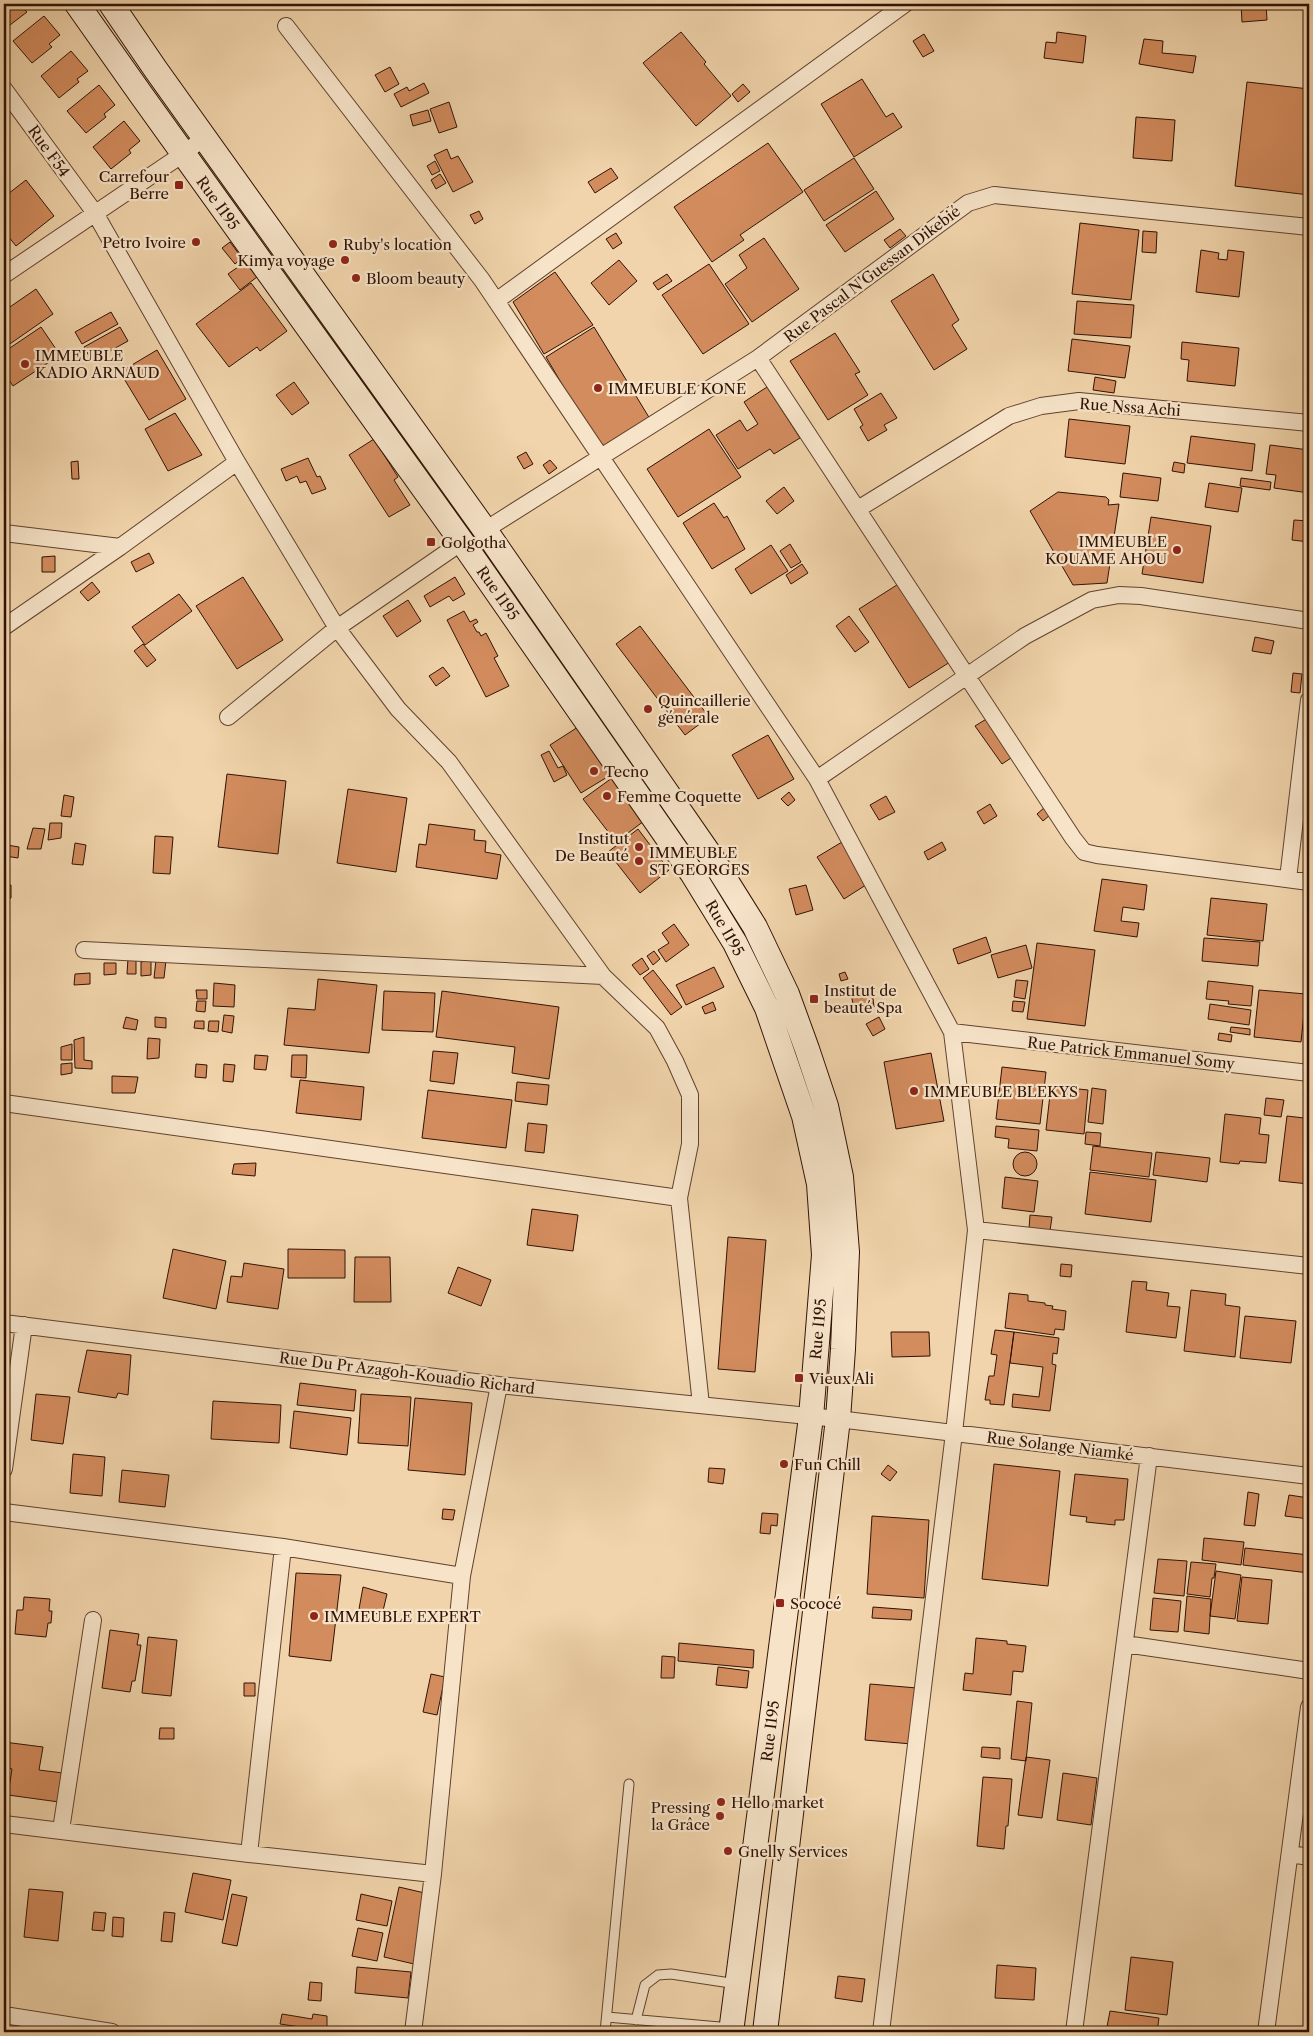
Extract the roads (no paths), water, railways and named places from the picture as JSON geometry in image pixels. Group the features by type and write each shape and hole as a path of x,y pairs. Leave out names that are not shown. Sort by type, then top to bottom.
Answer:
{"main road":[{"name":"Rue I195","path":"77,4 462,542 692,872 735,943 767,1008 804,1116 818,1184 824,1255 811,1417 731,2030"},
{"name":"Rue I195","path":"111,4 156,70 485,530 710,855 755,927 788,994 826,1106 841,1177 847,1252 843,1350 838,1419 765,2032"}],"street":[{"path":"496,301 905,4"},
{"path":"286,26 476,272 817,779 952,1032 976,1230 954,1434 881,2032"},
{"name":"Rue F54","path":"4,89 95,213 237,462 337,628 398,709 449,762 603,976 657,1028 675,1061 690,1095 690,1144 679,1198 701,1405"},
{"path":"4,275 183,154 205,137"},
{"name":"Rue Pascal N'Guessan Dikebié","path":"485,530 758,358 968,203 994,195 1309,227"},
{"path":"758,358 1072,838 1084,852 1309,882"},
{"name":"Rue Nssa Achi","path":"858,509 1009,416 1040,406 1079,401 1309,423"},
{"path":"4,627 120,547 237,462"},
{"path":"4,533 120,547"},
{"path":"228,717 337,628 462,542"},
{"path":"817,779 1025,636 1092,600 1119,595 1141,596 1309,621"},
{"path":"1288,879 1309,700"},
{"path":"84,950 603,976"},
{"name":"Rue Patrick Emmanuel Somy","path":"952,1032 1309,1073"},
{"path":"4,1103 679,1198"},
{"path":"976,1230 1309,1266"},
{"name":"Rue Du Pr Azagoh-Kouadio Richard","path":"4,1323 499,1385 811,1417"},
{"path":"4,1469 24,1325"},
{"path":"413,2032 433,1874 462,1576 499,1385"},
{"name":"Rue Solange Niamké","path":"811,1417 1309,1476"},
{"path":"1074,2032 1149,1456"},
{"path":"4,1512 283,1547 462,1576"},
{"path":"249,1854 283,1547"},
{"path":"61,1830 93,1620"},
{"path":"1125,1644 1309,1671"},
{"path":"1266,2032 1309,1707"},
{"path":"4,1824 433,1874"},
{"path":"1291,1854 1309,1857"},
{"path":"4,2015 112,2032"}],"lane":[{"path":"605,2032 629,1784"},
{"path":"636,2020 644,1985 658,1976 671,1974 738,1984"},
{"path":"607,2017 731,2030"}],"place":[{"name":"Carrefour Berre","path":"179,185"},
{"name":"Petro Ivoire","path":"196,242"},
{"name":"Ruby's location","path":"333,244"},
{"name":"Kimya voyage","path":"345,260"},
{"name":"Bloom beauty","path":"356,278"},
{"name":"IMMEUBLE KADIO ARNAUD","path":"25,364"},
{"name":"IMMEUBLE KONE","path":"598,388"},
{"name":"Golgotha","path":"431,542"},
{"name":"IMMEUBLE KOUAME AHOU","path":"1177,550"},
{"name":"Quincaillerie générale","path":"648,709"},
{"name":"Tecno","path":"594,771"},
{"name":"Femme Coquette","path":"607,796"},
{"name":"Institut De Beauté","path":"639,847"},
{"name":"IMMEUBLE ST GEORGES","path":"639,861"},
{"name":"Institut de beauté Spa","path":"814,999"},
{"name":"IMMEUBLE BLEKYS","path":"914,1091"},
{"name":"Vieux Ali","path":"799,1378"},
{"name":"Fun Chill","path":"784,1464"},
{"name":"Sococé","path":"780,1603"},
{"name":"IMMEUBLE EXPERT","path":"314,1616"},
{"name":"Hello market","path":"721,1802"},
{"name":"Pressing la Grâce","path":"720,1816"},
{"name":"Gnelly Services","path":"728,1851"}]}
